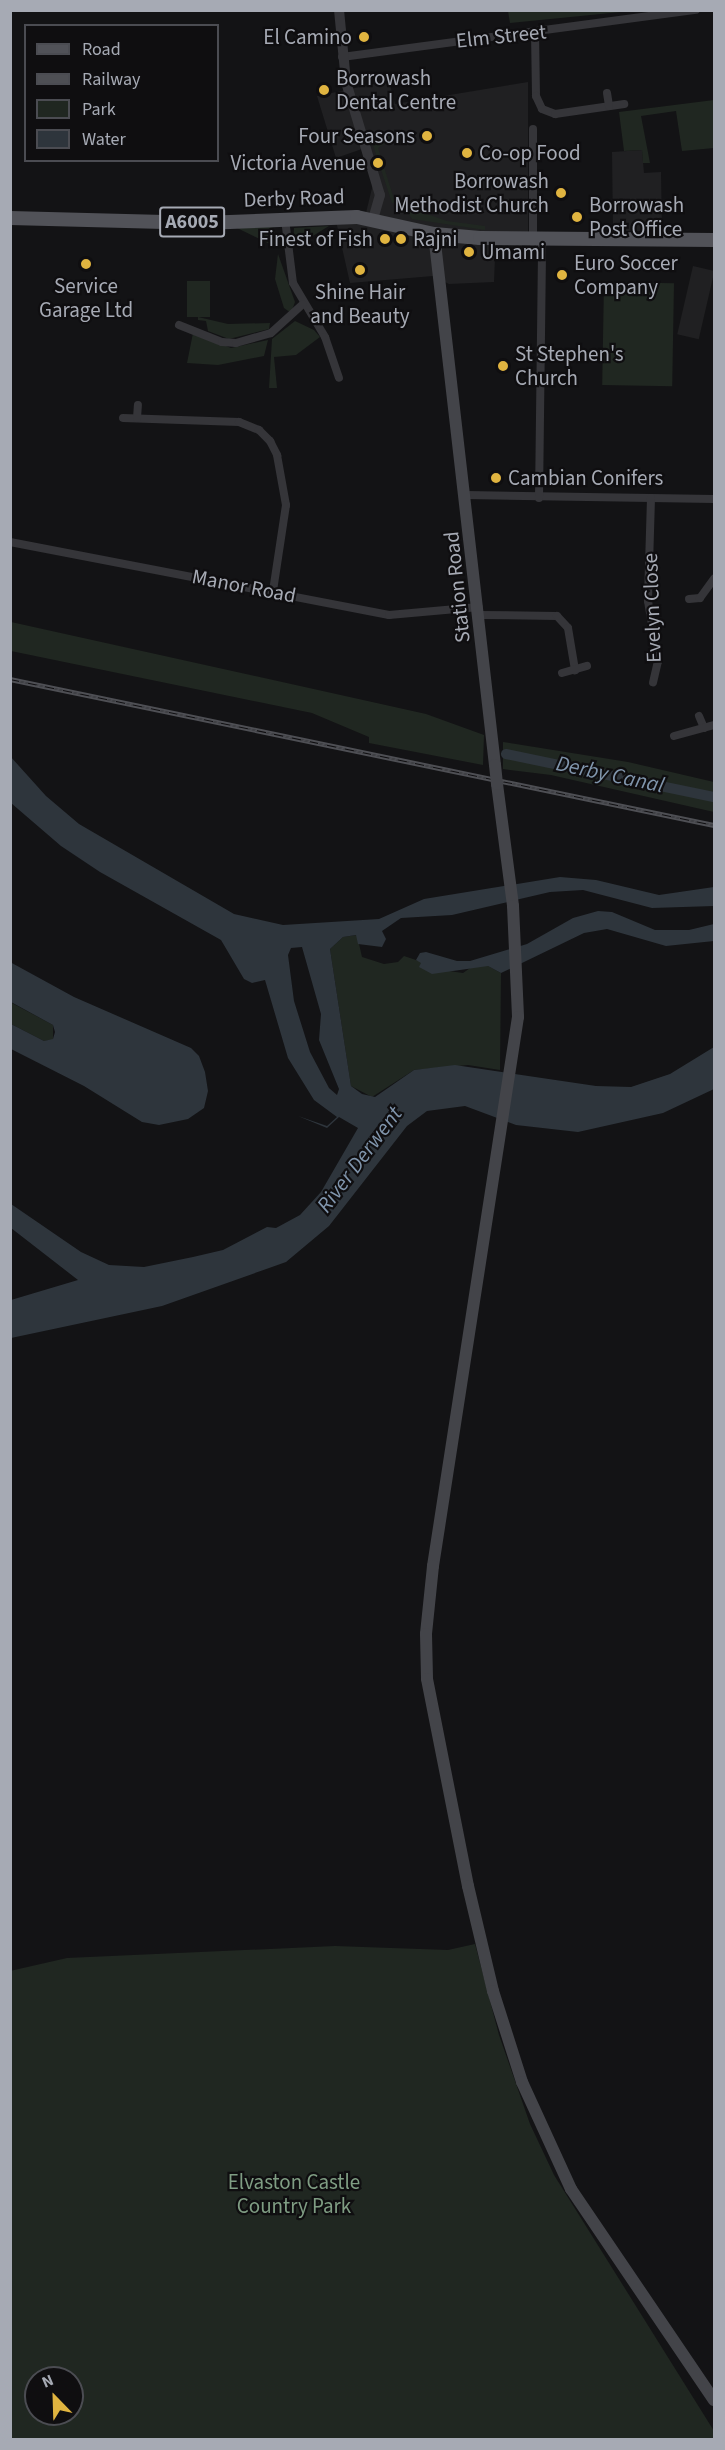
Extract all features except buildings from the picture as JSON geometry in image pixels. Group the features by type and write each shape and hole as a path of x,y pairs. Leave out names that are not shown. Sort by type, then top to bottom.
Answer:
{"main road":[{"name":"Derby Road","path":"10,218 203,223 285,219 373,220 434,234"},
{"name":"A6005","path":"434,234 538,239 714,240"},
{"name":"Station Road","path":"434,234 510,879 518,976 513,1050 474,1293 426,1634 428,1679 468,1886 503,2027 545,2138 603,2239 714,2400"}],"street":[{"path":"339,10 342,57 348,92 379,190 379,207 373,220"},
{"name":"Elm Street","path":"342,57 696,10"},
{"path":"535,32 536,96 542,109 555,114 624,104"},
{"path":"607,93 609,106"},
{"path":"533,129 538,239 539,498"},
{"path":"285,219 290,270 303,304 325,337 339,378"},
{"path":"179,325 215,340 236,343 271,333 303,304"},
{"path":"137,418 138,405"},
{"path":"123,418 239,422 259,430 270,441 277,455 286,505 273,591"},
{"path":"466,495 539,498 714,499"},
{"name":"Evelyn Close","path":"651,498 648,601 658,661 653,682"},
{"name":"Manor Road","path":"10,542 400,616 479,611 557,616 568,627 575,670"},
{"path":"689,599 700,598 714,579"},
{"path":"562,674 587,666"},
{"path":"699,716 704,728"},
{"path":"674,736 714,725"}],"shaded area":[{"path":"389,81 395,104 528,82 528,233 496,233 494,282 449,284 433,276 350,283 336,221 364,221 373,184 362,149 336,158 317,96"},
{"path":"642,150 644,173 661,172 662,231 613,231 612,152"},
{"path":"693,266 714,271 699,339 677,334"}],"green space":[{"path":"508,10 631,11 510,23"},
{"path":"714,100 714,148 682,151 676,111 641,116 650,163 643,163 642,150 624,151 619,112"},
{"path":"374,133 395,137 378,148 394,199 400,201 392,203 371,139"},
{"path":"413,201 418,202 418,211 447,221 485,226 485,230 412,219 408,213"},
{"path":"329,226 293,248 294,228"},
{"path":"235,227 272,227 280,242 272,245"},
{"path":"278,254 295,302 291,313 284,308 275,279"},
{"path":"187,281 210,281 210,317 187,317"},
{"path":"604,282 674,283 672,386 602,385"},
{"path":"198,317 228,324 270,323 269,329 229,339 208,331 206,321 198,320"},
{"path":"295,321 314,330 320,337 296,355 274,357 277,388 269,388 272,339"},
{"path":"193,333 231,348 268,340 264,356 218,365 187,363"},
{"path":"11,622 426,714 484,735 483,765 369,743 369,737 312,713 11,651"},
{"path":"503,742 628,762 714,782 714,812 551,775 503,769"},
{"path":"357,935 362,957 384,964 398,962 404,956 449,971 463,973 473,966 488,966 501,973 500,1070 468,1065 414,1070 372,1097 351,1086 330,949 343,937"},
{"path":"10,1002 53,1025 53,1040 44,1041 11,1024"},
{"name":"Elvaston Castle Country Park","path":"475,1944 499,2035 530,2124 554,2175 714,2431 714,2439 11,2439 10,1971 67,1958 335,1946 448,1950"}],"water":[{"name":"River Derwent","path":"10,756 46,796 79,824 234,914 283,925 379,919 424,899 560,877 596,880 659,895 714,887 714,906 652,908 583,890 550,892 452,915 401,918 382,931 386,939 382,947 358,944 356,935 343,937 330,949 351,1086 362,1094 375,1097 414,1070 455,1065 596,1086 631,1087 670,1074 714,1047 714,1089 663,1113 578,1132 516,1125 465,1106 427,1111 407,1126 329,1226 286,1262 162,1306 11,1338 11,1300 78,1280 11,1228 11,1204 81,1252 109,1265 144,1267 193,1257 223,1250 267,1227 276,1228 300,1215 321,1192 358,1128 339,1117 327,1128 298,1116 327,1126 337,1117 314,1100 288,1058 265,980 252,983 244,979 221,940 100,872 61,846 11,803","holes":["302,947 321,1014 319,1040 339,1089 337,1095 329,1088 310,1052 294,1001 288,955 291,948"]},
{"path":"598,911 612,912 655,930 689,930 714,924 714,941 666,946 607,929 584,933 501,973 488,966 432,974 419,967 421,963 416,960 420,953 426,952 457,961 470,961 527,944 573,918"},
{"path":"10,962 74,997 191,1048 199,1056 205,1072 208,1091 204,1108 188,1119 159,1125 142,1122 84,1086 11,1049 11,1024 44,1041 53,1039 55,1032 53,1025 11,1002"}],"waterway":[{"name":"Derby Canal","path":"506,754 714,797"}],"railway":[{"path":"10,679 714,825"}],"place":[{"name":"El Camino","path":"364,37"},
{"name":"Borrowash Dental Centre","path":"324,90"},
{"name":"Four Seasons","path":"427,136"},
{"name":"Co-op Food","path":"467,153"},
{"name":"Victoria Avenue","path":"378,163"},
{"name":"Borrowash Methodist Church","path":"561,193"},
{"name":"Borrowash Post Office","path":"577,217"},
{"name":"Finest of Fish","path":"385,239"},
{"name":"Rajni","path":"401,239"},
{"name":"Umami","path":"469,252"},
{"name":"Service Garage Ltd","path":"86,264"},
{"name":"Shine Hair and Beauty","path":"360,270"},
{"name":"Euro Soccer Company","path":"562,275"},
{"name":"St Stephen's Church","path":"503,366"},
{"name":"Cambian Conifers","path":"496,478"}]}
